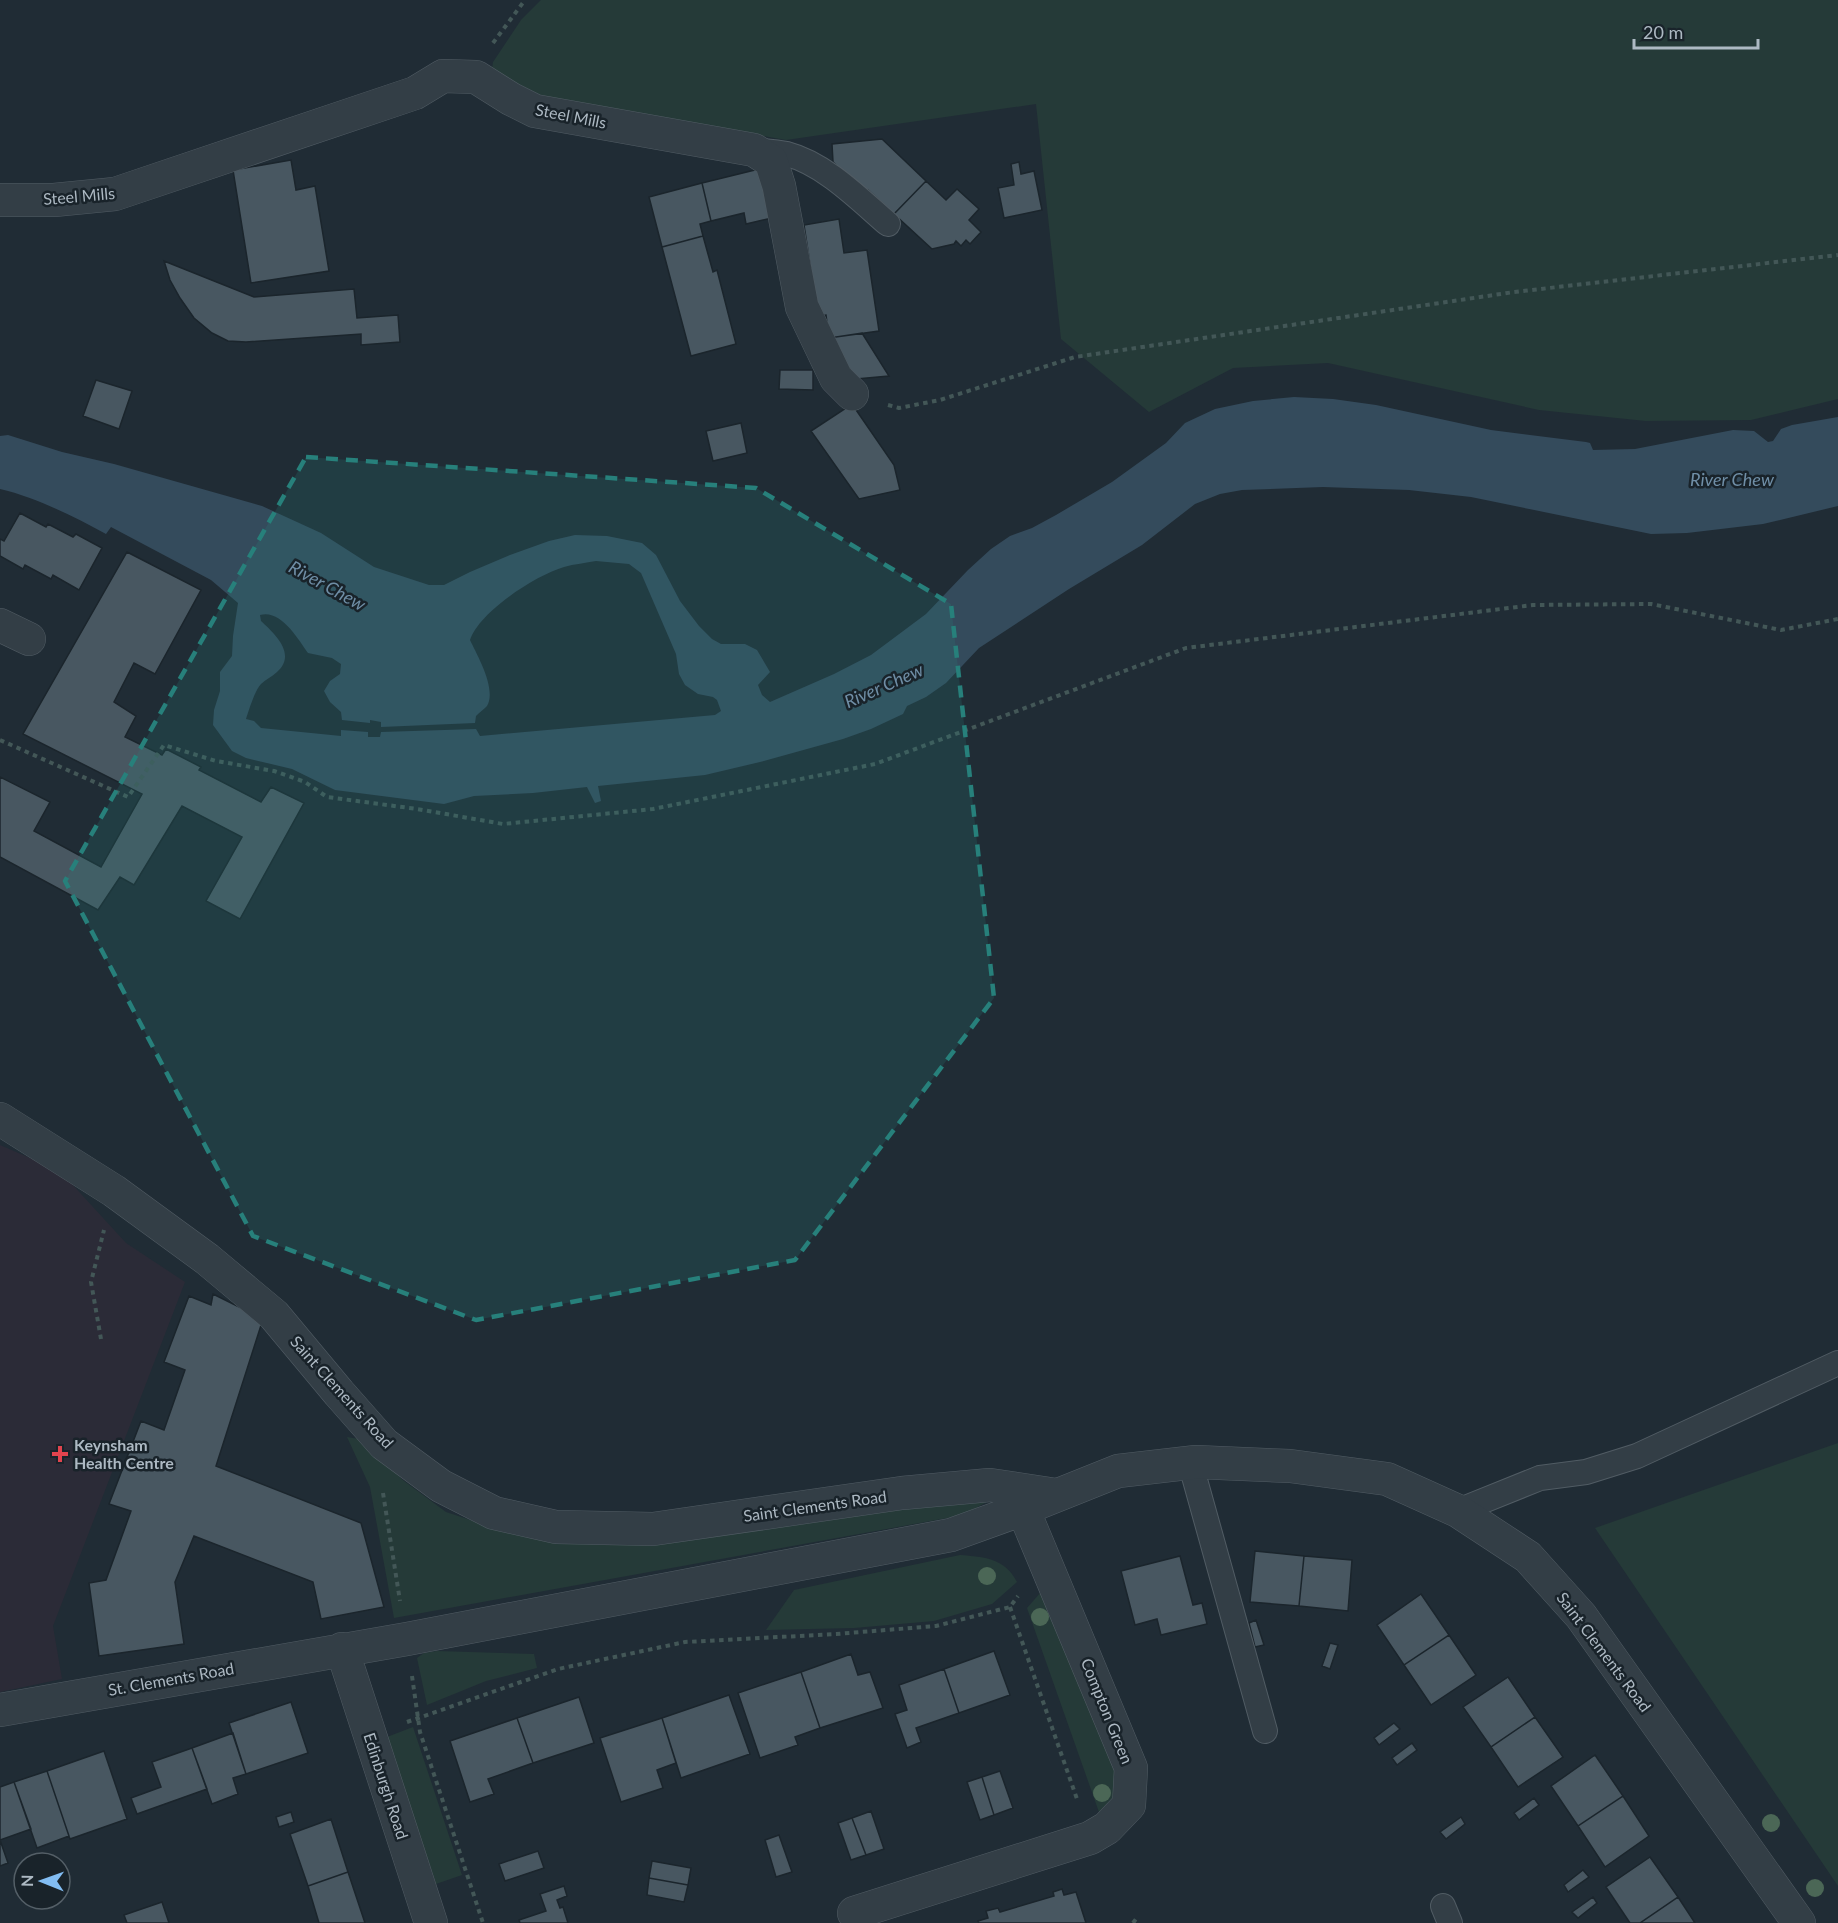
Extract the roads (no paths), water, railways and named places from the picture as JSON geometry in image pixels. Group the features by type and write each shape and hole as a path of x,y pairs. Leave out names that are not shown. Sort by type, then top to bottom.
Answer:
{"street":[{"name":"Steel Mills","path":"0,200 54,200 115,194 415,93 443,76 476,77 535,111 754,150"},
{"path":"754,150 771,161 779,186 802,307 836,378 852,394"},
{"path":"0,625 28,639"},
{"name":"Saint Clements Road","path":"0,1119 114,1191 207,1259 274,1315 384,1444 441,1486 494,1513 556,1527 653,1529 902,1493 990,1485 1056,1495"},
{"name":"Saint Clements Road","path":"342,1649 406,1639 951,1535 1118,1471 1190,1462 1290,1466 1387,1479 1458,1511 1528,1557 1581,1616 1799,1923"},
{"name":"Compton Green","path":"854,1913 1090,1838 1107,1828 1129,1805 1131,1768 1023,1509"},
{"name":"St. Clements Road","path":"0,1710 342,1649"},
{"name":"Edinburgh Road","path":"342,1649 431,1923"}],"lane":[{"path":"754,150 788,154 810,163 845,186 888,224"},
{"path":"1458,1511 1540,1479 1586,1472 1637,1456 1838,1363"},
{"path":"1190,1462 1265,1731"}],"water":[{"name":"River Chew","path":"1294,397 1376,405 1491,430 1586,442 1590,443 1593,450 1635,449 1733,430 1754,431 1768,442 1773,441 1781,429 1792,425 1838,417 1838,506 1763,524 1687,533 1651,534 1471,497 1409,490 1323,487 1242,490 1220,494 1195,504 1142,545 979,648 946,683 926,697 907,706 903,714 871,729 760,762 705,775 598,786 601,801 595,803 587,787 474,796 444,804 335,790 292,769 246,758 232,751 213,725 214,710 220,691 220,672 232,656 238,603 211,580 111,527 106,534 41,502 0,489 0,436 8,435 62,452 114,464 262,506 321,533 374,567 429,585 444,585 510,555 549,541 575,535 607,536 642,543 656,555 680,601 712,639 721,644 745,644 757,650 770,672 758,685 762,695 770,702 871,655 926,614 991,549 1010,536 1032,528 1112,482 1166,443 1185,423 1215,409 1253,401","holes":["596,561 629,564 641,573 676,654 679,674 685,685 698,694 717,700 721,711 715,715 480,736 476,729 381,732 380,737 368,737 368,732 341,730 341,736 261,728 254,721 246,719 259,687 277,672 285,658 282,645 261,621 260,615 268,614 282,621 308,653 332,658 341,664 340,674 330,681 324,691 330,702 341,712 342,720 370,723 370,720 381,722 381,727 475,723 476,716 487,706 490,691 485,672 470,640 475,629 485,618 524,586 552,571"]}],"place":[{"name":"Keynsham Health Centre","path":"60,1454"}]}
